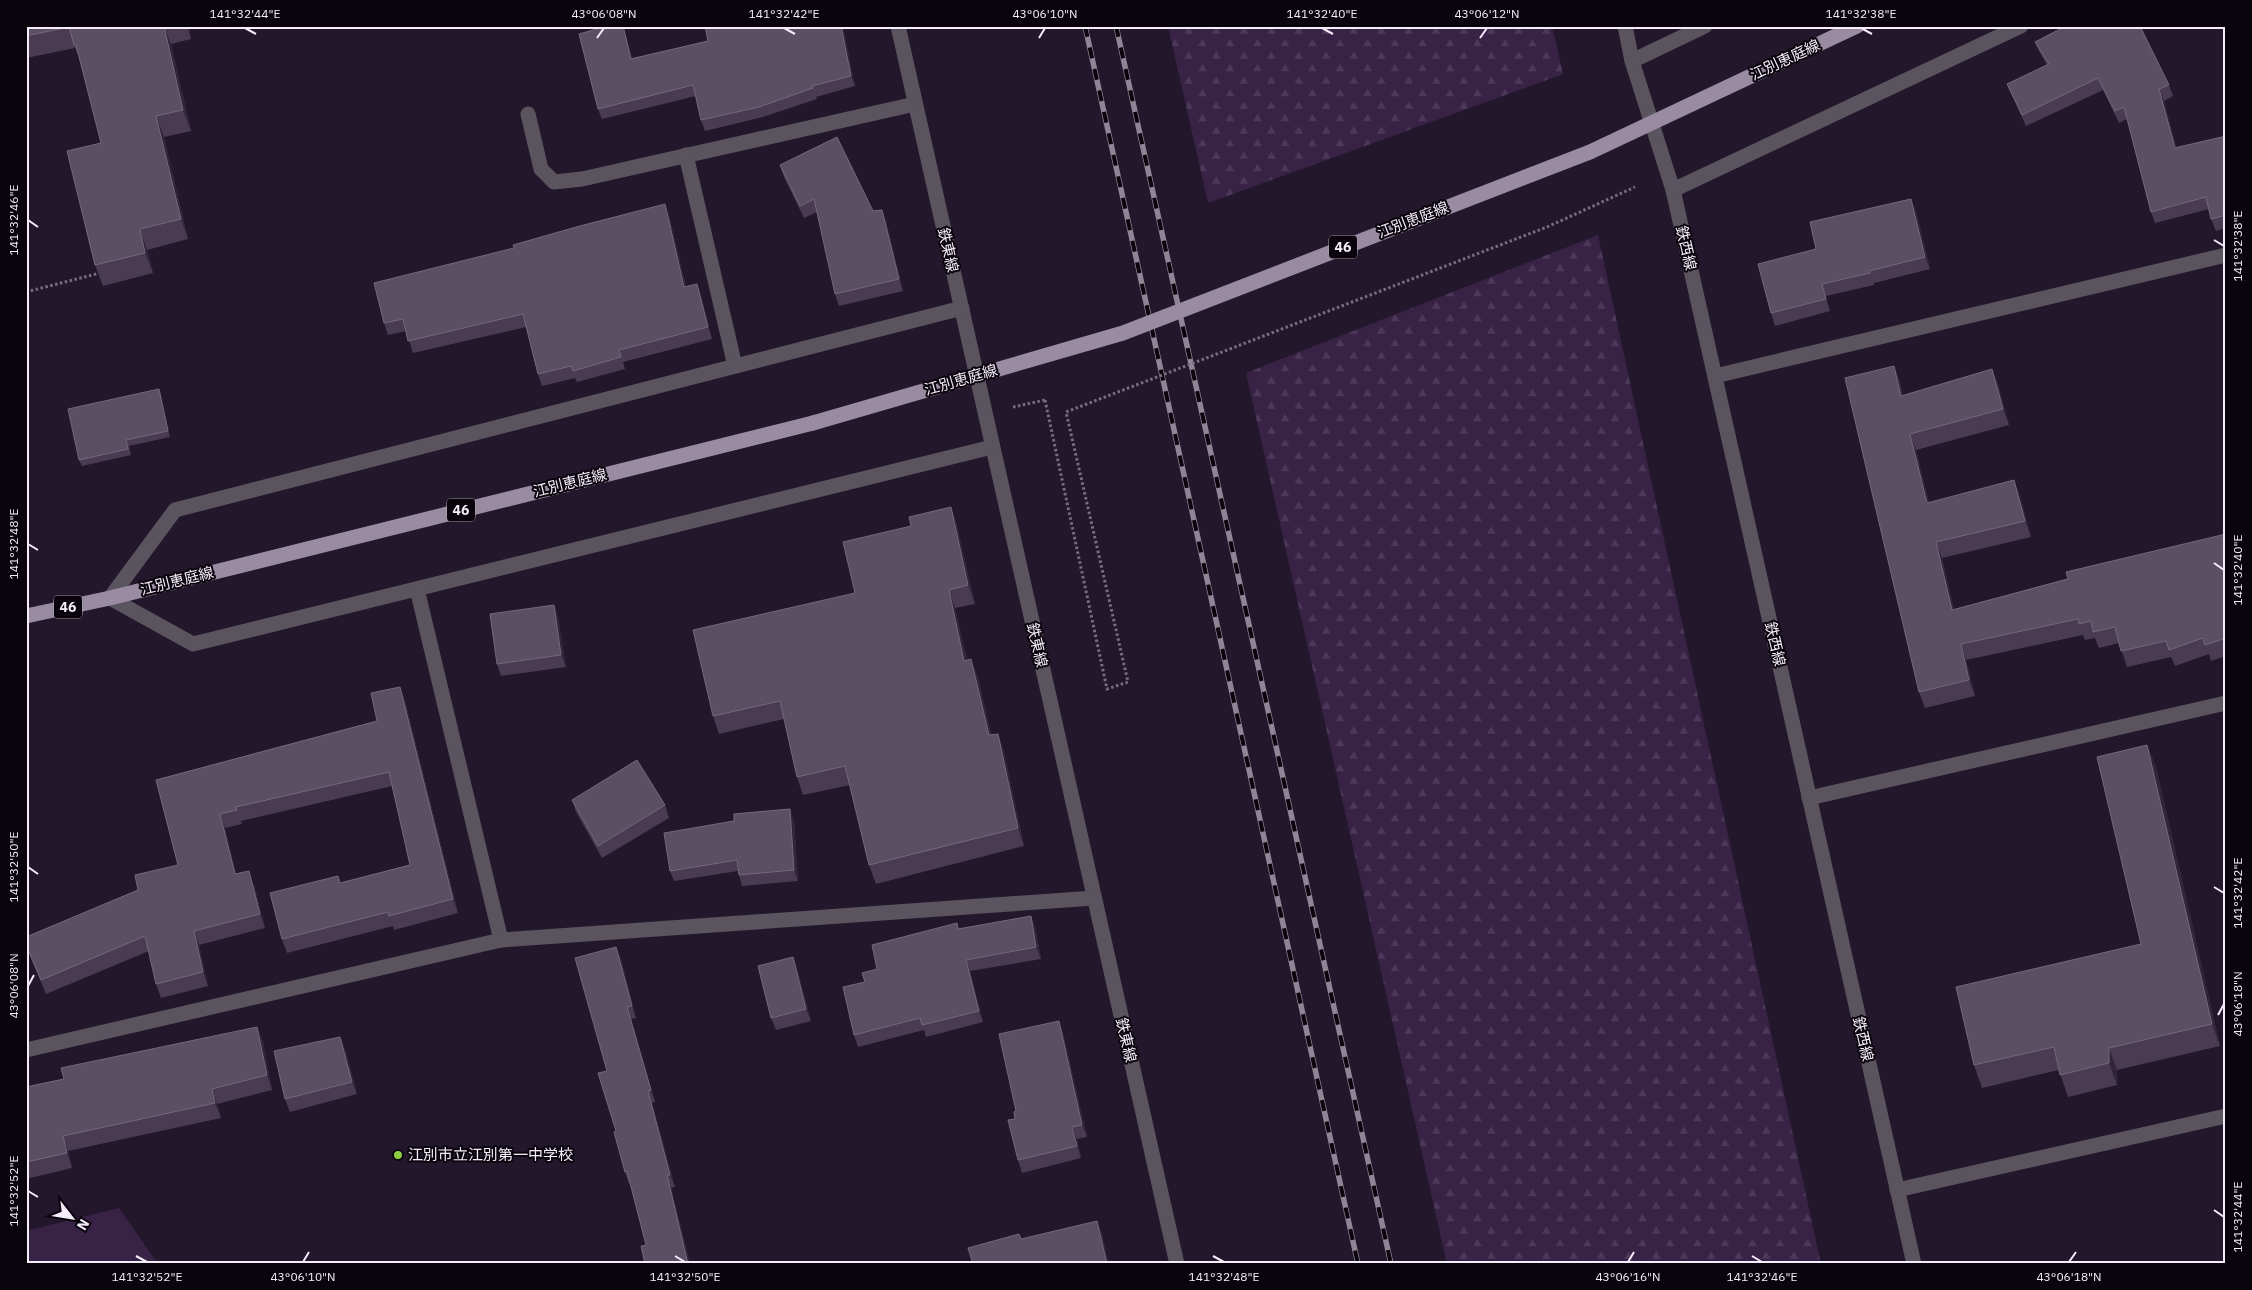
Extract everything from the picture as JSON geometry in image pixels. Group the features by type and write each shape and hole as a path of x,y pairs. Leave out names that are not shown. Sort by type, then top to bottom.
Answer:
{"main road":[{"name":"江別恵庭線","path":"26,616 110,598 813,423 1123,333 1590,152 1857,26"}],"street":[{"name":"鉄東線","path":"898,26 1177,1264"},
{"name":"鉄西線","path":"1625,26 1632,61 1673,190 1914,1264"},
{"path":"1632,61 1705,26"},
{"path":"1673,190 2021,26"},
{"path":"528,114 541,169 554,182 582,179 915,104"},
{"path":"686,155 735,366"},
{"path":"1715,376 2226,255"},
{"path":"962,308 175,510 110,598 193,644 992,448"},
{"path":"417,589 502,940"},
{"path":"1809,798 2226,703"},
{"path":"26,1050 502,940 1094,898"},
{"path":"1897,1190 2226,1116"}],"path":[{"path":"1010,408 1045,400 1107,689 1128,682 1066,412 1547,227 1636,187"},
{"path":"26,292 100,273"}],"green space":[{"path":"1168,26 1552,26 1563,74 1208,203"},
{"path":"1598,235 1821,1264 1447,1264 1246,373"},
{"path":"119,1208 158,1264 26,1264 26,1231"}],"building":[{"path":"26,26 164,26 183,110 156,116 181,219 140,229 145,253 95,265 67,151 101,143 76,45 74,45 69,27 26,36"},
{"path":"607,26 623,26 631,59 708,41 705,26 841,26 851,76 812,86 813,88 759,107 701,120 693,85 598,109 579,34"},
{"path":"2066,26 2140,26 2169,85 2159,89 2175,148 2226,136 2226,215 2211,219 2206,197 2151,212 2124,107 2115,111 2098,78 2022,115 2007,84 2049,64 2035,42"},
{"path":"837,137 873,211 882,210 899,279 835,294 814,199 800,206 780,165"},
{"path":"1911,199 1925,257 1869,271 1870,273 1822,284 1826,299 1771,313 1758,264 1816,249 1810,222"},
{"path":"665,204 684,287 697,284 708,327 619,350 621,357 573,371 571,366 538,374 523,314 408,341 403,319 384,323 374,283 514,248 513,245"},
{"path":"1894,366 1901,396 1992,369 2003,409 1910,434 1927,503 2014,480 2025,521 1936,542 1952,610 2068,579 2066,572 2226,534 2226,638 2205,645 2203,638 2169,650 2166,641 2121,651 2115,627 2093,632 2091,621 2079,624 2078,619 1961,644 1969,680 1919,692 1845,378"},
{"path":"159,389 168,431 126,440 128,449 79,460 68,409"},
{"path":"951,507 968,585 949,590 964,661 971,659 989,735 998,734 1018,828 869,865 845,766 797,777 780,701 713,716 693,630 855,593 843,542 911,526 909,517"},
{"path":"554,605 561,655 497,664 490,614"},
{"path":"400,687 453,899 389,916 388,912 282,939 270,893 338,876 340,883 410,865 389,772 236,807 237,810 220,814 235,874 249,871 260,914 194,931 203,972 156,984 145,936 41,980 26,945 26,937 138,890 135,875 178,865 156,780 377,721 371,693"},
{"path":"2147,745 2212,1024 2109,1048 2109,1063 2060,1075 2054,1047 1974,1065 1956,987 2141,944 2097,757"},
{"path":"637,760 665,805 598,846 572,800"},
{"path":"790,809 794,870 739,875 737,860 670,871 664,833 734,821 734,814"},
{"path":"1031,916 1036,947 966,960 979,1011 922,1025 920,1018 854,1035 843,987 865,982 862,973 877,969 872,945 957,923 958,929"},
{"path":"616,947 632,1006 627,1007 651,1090 648,1091 670,1175 667,1175 688,1264 645,1264 641,1246 646,1245 627,1171 625,1172 614,1132 616,1131 598,1073 607,1071 575,958"},
{"path":"793,957 806,1009 771,1018 758,966"},
{"path":"1059,1021 1082,1125 1072,1127 1077,1146 1018,1160 1008,1120 1015,1119 1014,1112 1016,1111 999,1034"},
{"path":"257,1027 267,1075 212,1089 215,1103 63,1136 67,1153 26,1162 26,1087 64,1079 61,1068"},
{"path":"340,1037 352,1082 285,1099 274,1051"},
{"path":"1097,1221 1107,1264 973,1264 968,1248 1019,1234 1021,1239"}],"railway":[{"path":"1085,26 1358,1264"},
{"path":"1116,26 1391,1264"}],"place":[{"name":"江別市立江別第一中学校","path":"398,1155"}]}
